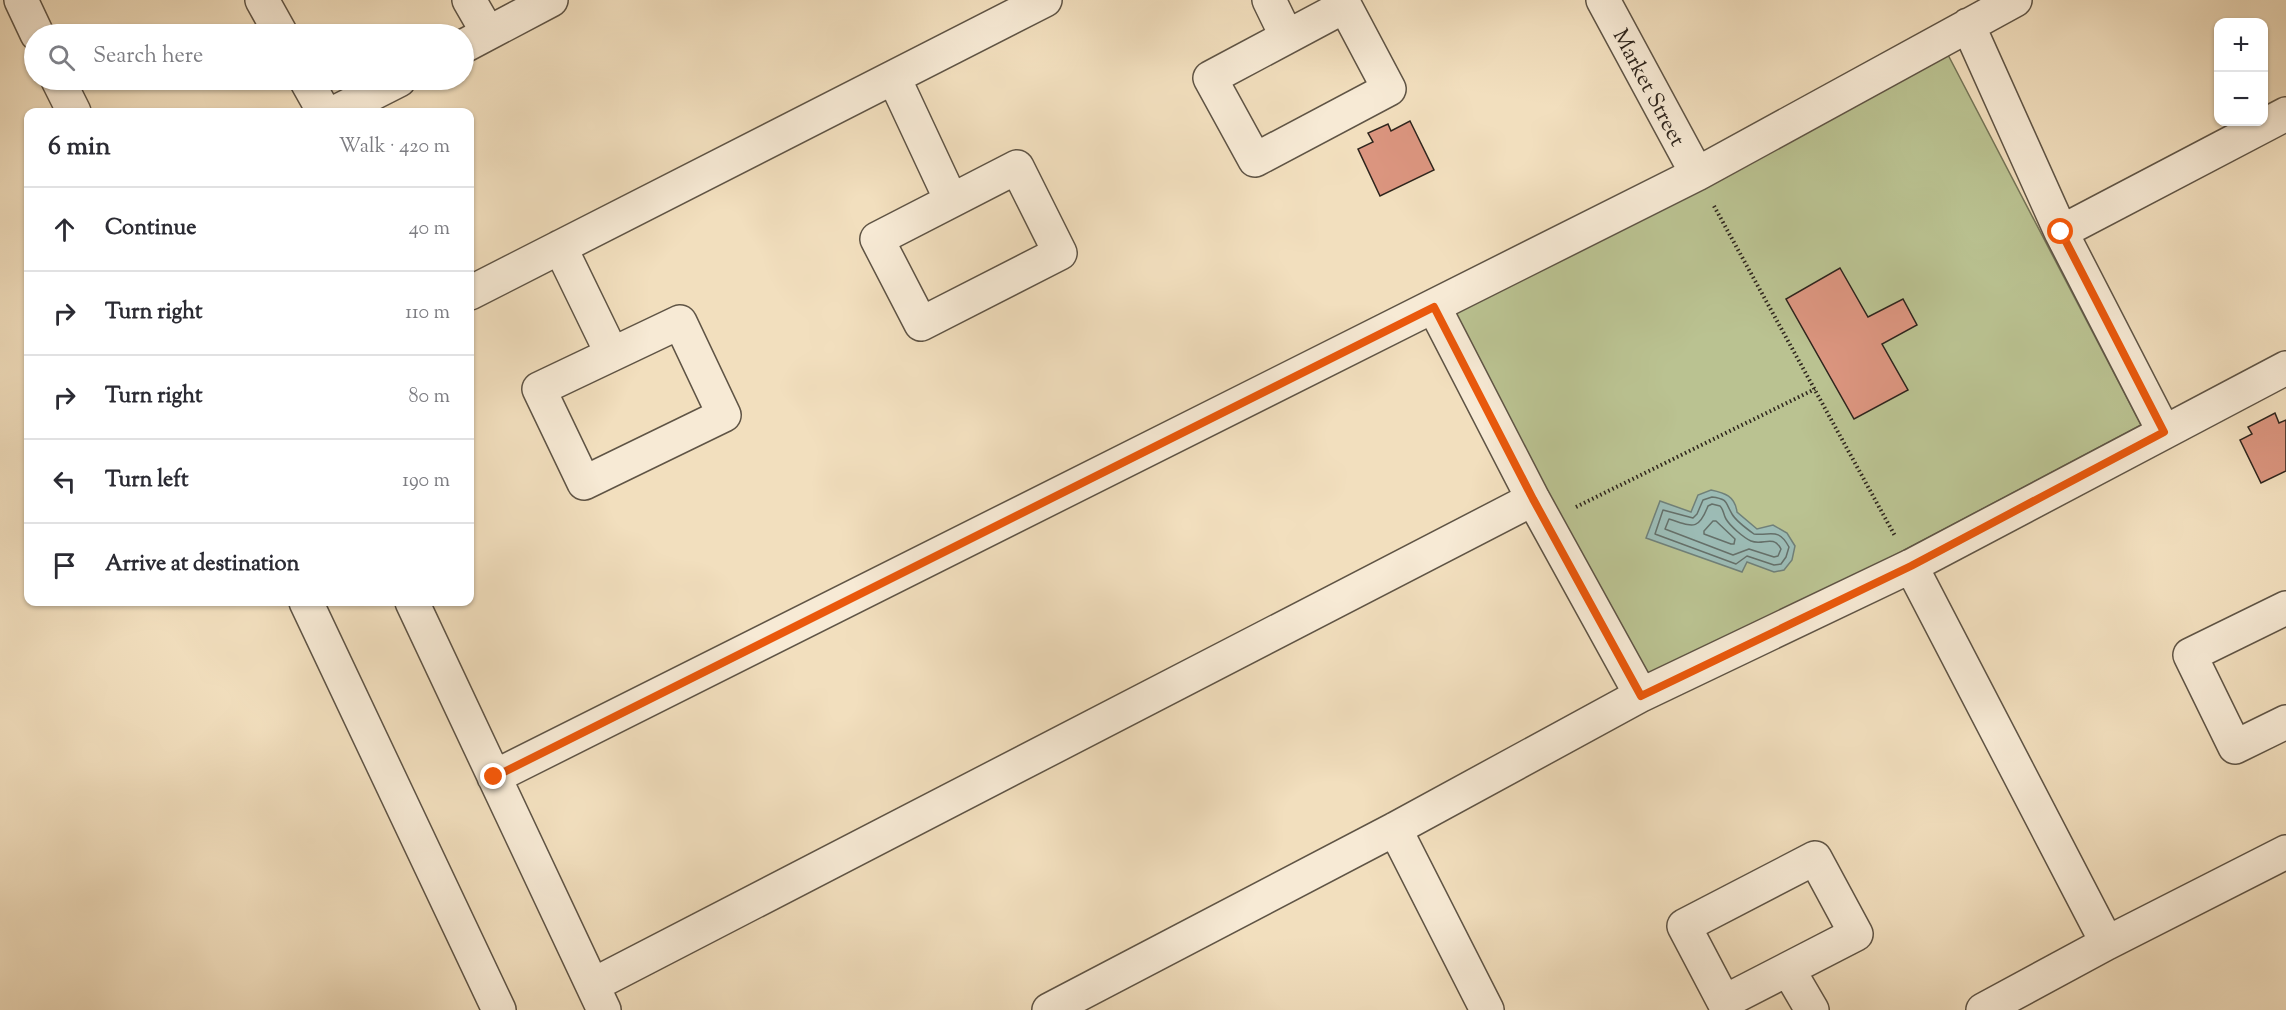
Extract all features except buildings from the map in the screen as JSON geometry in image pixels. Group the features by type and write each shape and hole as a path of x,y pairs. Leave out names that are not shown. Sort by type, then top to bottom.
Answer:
{"street":[{"path":"21,0 32,24"},
{"path":"262,0 275,24"},
{"path":"469,0 473,24"},
{"path":"476,40 551,0"},
{"path":"474,291 1045,0"},
{"path":"1269,0 1287,37"},
{"name":"Market Street","path":"1603,0 1697,174"},
{"path":"494,777 1697,174 2015,0"},
{"path":"1345,6 1389,89 1255,160 1210,78 1287,37 1345,6"},
{"path":"1968,25 2061,232 2164,432"},
{"path":"894,78 951,200"},
{"path":"63,90 72,108"},
{"path":"312,90 322,108"},
{"path":"344,108 379,90"},
{"path":"2061,232 2286,114"},
{"path":"1017,167 1060,253 921,324 877,239 951,200 1017,167"},
{"path":"560,247 612,354"},
{"path":"1434,307 1539,511 1641,696"},
{"path":"680,322 724,415 584,483 539,389 612,354 680,322"},
{"path":"1049,1010 1395,829 1641,696 1911,566 2286,368"},
{"path":"414,606 599,998 1539,511"},
{"path":"1911,566 2107,943"},
{"path":"308,606 499,1010"},
{"path":"2286,608 2190,655 2235,747 2286,722"},
{"path":"1395,829 1486,1010"},
{"path":"1983,1010 2107,943 2286,852"},
{"path":"1815,858 1856,934 1788,969 1724,1002 1684,926 1815,858"},
{"path":"1788,969 1812,1010"}],"path":[{"path":"1697,174 1911,566"},
{"path":"1539,511 1815,389"}],"green space":[{"path":"1946,51 2141,425 1647,686 1444,318"}],"water":[{"path":"1711,490 1729,496 1737,512 1757,529 1773,525 1787,533 1795,546 1792,560 1784,570 1774,572 1747,562 1742,572 1646,538 1660,501 1691,512 1698,495"}],"route":[{"path":"494,777 1434,307 1533,499 1641,696 1911,566 2164,432 2061,232"}]}
